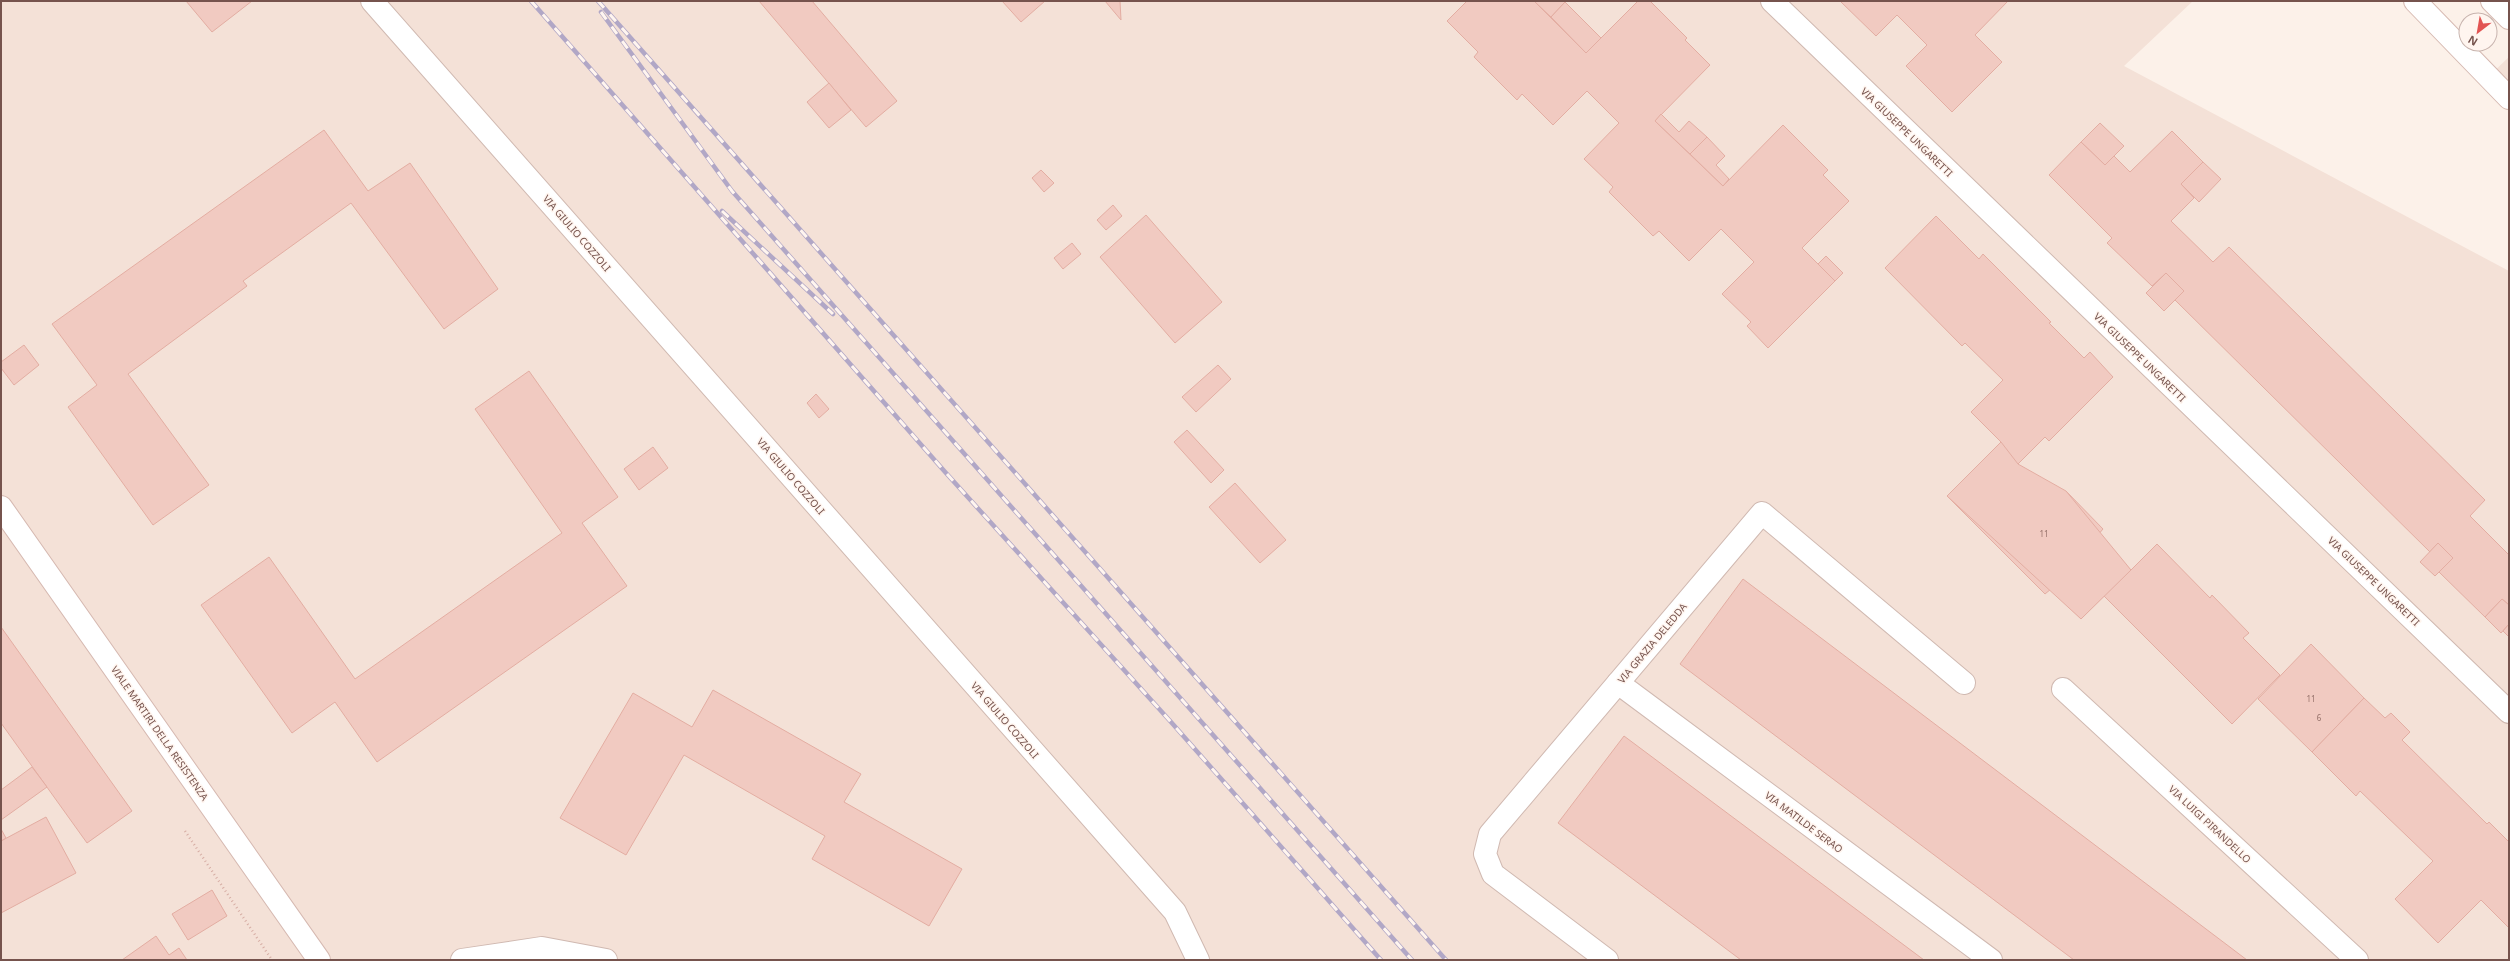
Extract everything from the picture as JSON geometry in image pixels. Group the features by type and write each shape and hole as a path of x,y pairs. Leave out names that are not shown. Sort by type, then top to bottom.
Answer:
{"street":[{"name":"VIA GIULIO COZZOLI","path":"372,1 1175,912 1198,960"},
{"name":"VIA GIUSEPPE UNGARETTI","path":"1772,1 2509,712"},
{"path":"2415,1 2509,98"},
{"path":"2492,1 2509,18"},
{"name":"VIALE MARTIRI DELLA RESISTENZA","path":"1,507 319,960"},
{"name":"VIA GRAZIA DELEDDA","path":"1607,960 1493,874 1485,854 1490,834 1762,513 1964,684"},
{"name":"VIA MATILDE SERAO","path":"1618,683 1991,960"},
{"name":"VIA LUIGI PIRANDELLO","path":"2063,689 2357,960"},
{"path":"462,960 542,948 606,960"}],"shaded area":[{"path":"1,1 2193,1 2124,66 2509,271 2509,960 1,960"},
{"path":"2509,57 2509,105 2485,80"}],"building":[{"path":"186,1 252,1 212,32"},
{"path":"759,1 812,1 897,101 866,127"},
{"path":"1002,1 1045,1 1021,22"},
{"path":"1105,1 1120,1 1121,20"},
{"path":"1467,1 1534,1 1586,53 1638,1 1650,1 1687,38 1685,40 1710,65 1655,121 1723,186 1783,125 1828,170 1823,175 1849,201 1802,248 1835,281 1768,348 1747,326 1751,322 1722,294 1754,262 1721,229 1689,261 1659,231 1653,236 1609,192 1613,187 1584,159 1619,123 1587,91 1553,125 1522,94 1517,100 1474,57 1478,52 1447,21"},
{"path":"1534,1 1564,1 1565,2 1551,17"},
{"path":"1840,1 2008,1 1975,35 2002,62 1952,112 1906,66 1927,45 1897,15 1876,36"},
{"path":"1565,2 1601,38 1586,53 1551,17"},
{"path":"829,83 851,110 829,128 807,102"},
{"path":"1661,114 1679,132 1689,121 1707,137 1690,154 1655,121"},
{"path":"2100,123 2124,146 2105,165 2081,142"},
{"path":"324,130 368,191 410,163 498,289 444,329 351,203 243,281 247,286 128,374 209,485 153,525 68,407 97,385 52,324"},
{"path":"2172,131 2203,162 2181,184 2194,198 2171,221 2213,262 2229,247 2485,500 2470,516 2509,555 2509,605 2502,599 2485,617 2439,572 2453,558 2438,543 2430,552 2175,300 2184,291 2166,273 2152,286 2107,243 2112,238 2049,175 2081,142 2105,165 2114,156 2130,172"},
{"path":"1707,137 1725,156 1716,165 1729,179 1723,186 1690,154"},
{"path":"2203,162 2221,179 2199,202 2181,184"},
{"path":"1041,170 1054,183 1044,192 1032,178"},
{"path":"1113,205 1122,216 1106,230 1097,220"},
{"path":"1146,215 1222,302 1175,343 1100,257"},
{"path":"1936,216 1979,259 1983,254 2051,322 2049,323 2084,358 2090,352 2113,377 2049,441 2045,437 2018,464 2056,502 2066,491 2103,529 2097,536 2131,570 2157,544 2210,598 2212,595 2249,633 2243,638 2280,675 2232,724 2104,596 2081,619 2051,589 2045,594 1947,496 2001,442 1971,412 2003,380 1965,343 1962,346 1885,268"},
{"path":"1072,243 1081,254 1063,269 1054,258"},
{"path":"1826,256 1843,273 1835,281 1818,264"},
{"path":"2166,273 2184,291 2164,311 2146,293"},
{"path":"24,345 39,365 14,385 1,368 1,362"},
{"path":"1218,365 1231,379 1196,412 1182,397"},
{"path":"529,371 618,497 582,523 627,586 377,762 335,702 292,733 201,605 269,557 355,679 562,533 475,409"},
{"path":"816,394 829,409 819,418 807,403"},
{"path":"1187,430 1224,470 1211,483 1174,442"},
{"path":"2001,442 2018,464 2066,491 2131,570 2081,619 1947,496"},
{"path":"653,447 668,468 639,490 624,469"},
{"path":"1235,483 1286,540 1260,563 1209,507"},
{"path":"2438,543 2453,558 2435,576 2420,562"},
{"path":"1743,579 2247,960 2074,960 1680,664"},
{"path":"2502,599 2509,605 2509,624 2501,633 2485,617"},
{"path":"2509,624 2509,637 2503,631"},
{"path":"1,627 132,811 87,843 1,723"},
{"path":"2311,644 2364,698 2312,752 2258,699"},
{"path":"713,690 861,774 844,802 962,869 929,926 812,859 825,836 684,755 626,855 560,818 633,693 692,727"},
{"path":"2364,698 2385,718 2391,713 2410,732 2402,740 2487,824 2489,822 2509,842 2509,928 2481,900 2438,943 2395,899 2433,861 2360,791 2356,796 2312,752"},
{"path":"1624,736 1924,960 1741,960 1558,823"},
{"path":"32,767 47,787 1,820 1,790"},
{"path":"46,817 76,873 1,913 1,841"},
{"path":"1,829 6,838 1,841"},
{"path":"212,890 227,916 188,940 172,914"},
{"path":"156,936 169,955 179,948 187,960 122,960"}],"railway":[{"path":"531,1 946,473 1171,722 1381,960"},
{"path":"598,1 1446,960"},
{"path":"601,12 732,191 1412,960"},
{"path":"722,211 833,314"}]}
